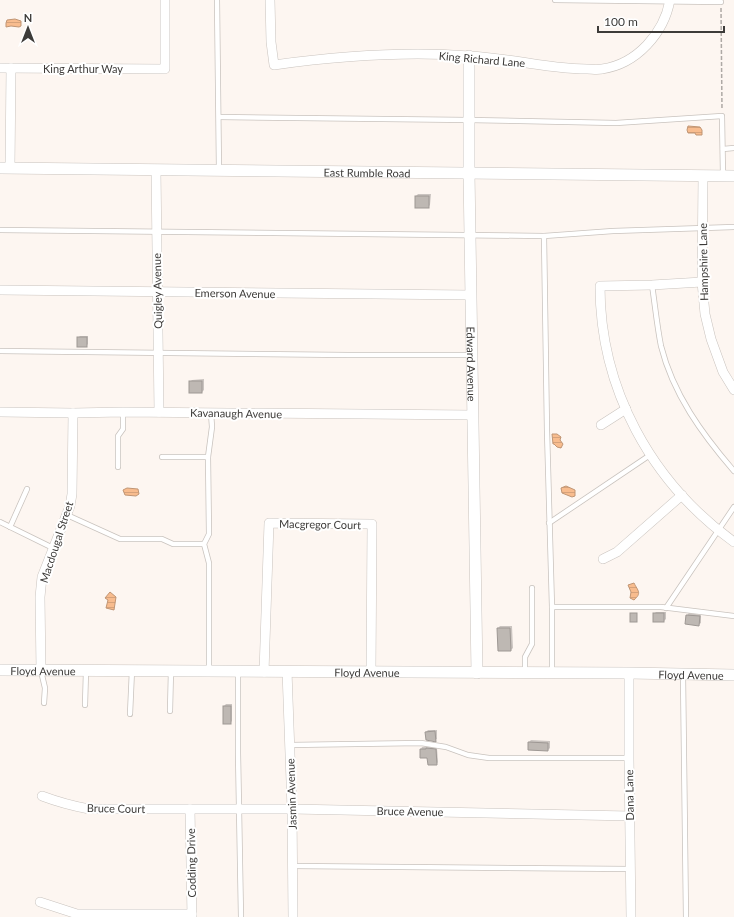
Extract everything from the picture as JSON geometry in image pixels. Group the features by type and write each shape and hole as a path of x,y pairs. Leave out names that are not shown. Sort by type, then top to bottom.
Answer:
{"street":[{"name":"King Arthur Way","path":"0,68 165,69 165,0"},
{"name":"King Richard Lane","path":"270,0 271,42 274,65 356,55 402,54 469,56 554,67 602,69 617,65 627,60 644,47 655,35 666,14 670,1"},
{"name":"Edward Avenue","path":"469,56 469,174 477,672"},
{"path":"5,168 11,68"},
{"name":"East Rumble Road","path":"5,168 728,176"},
{"name":"Quigley Avenue","path":"156,170 159,412"},
{"name":"Hampshire Lane","path":"703,176 702,282 705,314 711,339 724,372 734,390"},
{"path":"702,282 600,286 603,325 608,354 618,388 641,441 671,484 682,496 701,516 734,542"},
{"name":"Emerson Avenue","path":"0,290 471,295"},
{"path":"601,425 626,409"},
{"name":"Kavanaugh Avenue","path":"0,412 211,412 473,415"},
{"name":"Macdougal Street","path":"42,671 42,577 67,516 72,494 73,413"},
{"path":"603,558 617,552 682,496"},
{"name":"Macgregor Court","path":"264,672 269,523 372,524 371,672"},
{"name":"Floyd Avenue","path":"0,670 209,670 264,672 477,672 734,675"},
{"name":"Jasmin Avenue","path":"287,671 292,809 293,917"},
{"name":"Dana Lane","path":"629,673 631,917"},
{"name":"Bruce Court","path":"42,796 65,804 89,809 190,809"},
{"name":"Bruce Avenue","path":"190,809 292,809 630,816"},
{"name":"Codding Drive","path":"190,809 192,915"},
{"path":"40,902 77,914 192,915"}],"lane":[{"path":"217,0 220,171"},
{"path":"555,0 721,2"},
{"path":"219,117 616,123 722,116 723,149 728,176"},
{"path":"723,149 734,148"},
{"path":"0,230 544,236 613,231 734,227"},
{"path":"544,236 552,607 552,673"},
{"path":"652,285 661,345 680,396 712,446 734,471"},
{"path":"0,351 472,355"},
{"path":"118,467 118,436 123,429 123,412"},
{"path":"209,670 209,563 204,544 209,534 208,458 212,427 211,412"},
{"path":"550,523 650,455"},
{"path":"162,457 208,458"},
{"path":"10,527 27,489"},
{"path":"666,608 734,507"},
{"path":"67,516 120,539 162,539 173,544 204,544"},
{"path":"0,522 53,548"},
{"path":"525,673 525,657 532,644 532,588"},
{"path":"552,607 666,608 734,616"},
{"path":"130,714 132,670"},
{"path":"170,711 171,670"},
{"path":"42,671 45,688 44,703"},
{"path":"86,671 86,705"},
{"path":"238,671 241,917"},
{"path":"682,674 686,917"},
{"path":"290,745 421,743 446,747 468,755 489,758 629,758"},
{"path":"293,866 631,869"}],"path":[{"path":"721,2 722,116"}],"shaded area":[{"path":"15,19 21,21 21,26 6,27 7,20"},
{"path":"688,126 700,127 702,130 702,135 688,133"},
{"path":"552,434 557,434 561,437 560,440 563,444 561,448 553,444"},
{"path":"566,486 575,490 575,496 572,497 562,493 561,488"},
{"path":"127,488 138,489 139,494 136,496 125,495 123,490"},
{"path":"634,583 639,594 634,600 630,598 631,592 628,585"},
{"path":"110,592 116,597 114,610 106,608 108,600 105,598"}],"building":[{"path":"415,196 429,196 429,208 415,208"},
{"path":"77,337 87,337 87,347 77,347"},
{"path":"189,381 202,381 202,393 189,393"},
{"path":"630,613 637,613 637,622 630,622"},
{"path":"653,613 664,613 664,622 653,622"},
{"path":"686,615 700,616 699,626 685,624"},
{"path":"497,628 510,628 511,651 498,651"},
{"path":"223,706 231,706 231,724 223,724"},
{"path":"435,731 436,742 426,740 425,732"},
{"path":"528,742 548,743 548,751 528,750"},
{"path":"420,749 436,749 437,765 428,765 427,758 420,758"}]}
